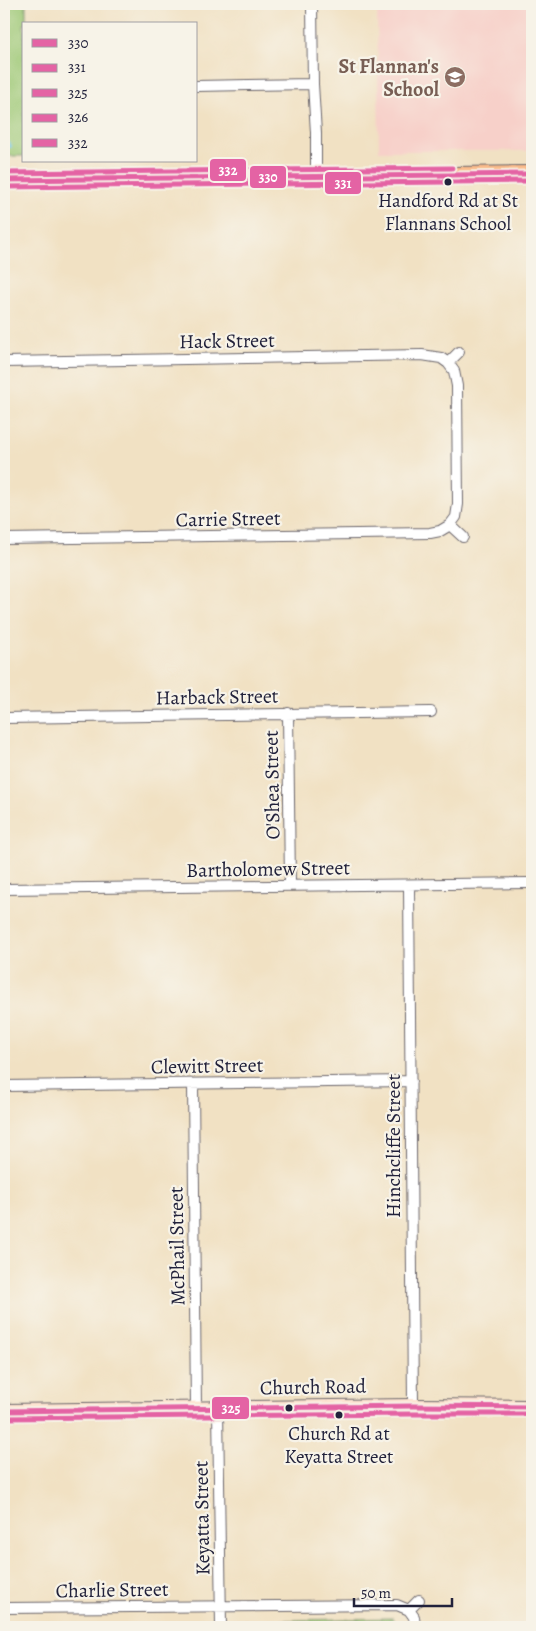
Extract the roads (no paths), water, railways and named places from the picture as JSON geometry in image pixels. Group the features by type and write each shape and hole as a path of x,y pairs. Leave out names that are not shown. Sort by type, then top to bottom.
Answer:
{"main road":[{"path":"4,180 532,174"}],"street":[{"path":"312,4 316,176"},
{"path":"198,86 313,84"},
{"path":"459,352 448,363 454,371 457,381 458,405 458,504 456,517 450,525 463,537"},
{"name":"Hack Street","path":"4,362 422,355 441,358 448,363"},
{"name":"Carrie Street","path":"4,539 430,533 440,531 450,525"},
{"name":"Harback Street","path":"4,718 431,712"},
{"name":"O'Shea Street","path":"288,713 290,886"},
{"name":"Bartholomew Street","path":"4,888 532,883"},
{"name":"Hinchcliffe Street","path":"408,885 412,1406"},
{"name":"Clewitt Street","path":"4,1086 410,1081"},
{"name":"McPhail Street","path":"193,1084 196,1409"},
{"name":"Church Road","path":"4,1411 412,1406 532,1408"},
{"name":"Keyatta Street","path":"218,1408 221,1627"},
{"path":"416,1627 414,1617 409,1610 419,1600"},
{"name":"Charlie Street","path":"4,1608 397,1605 409,1610"}],"waterway":[{"path":"4,141 10,146"}],"place":[{"name":"St Flannan's School","path":"455,77"},
{"name":"Handford Rd at St Flannans School","path":"448,182"},
{"name":"Church Rd at Keyatta Street","path":"339,1415"}]}
